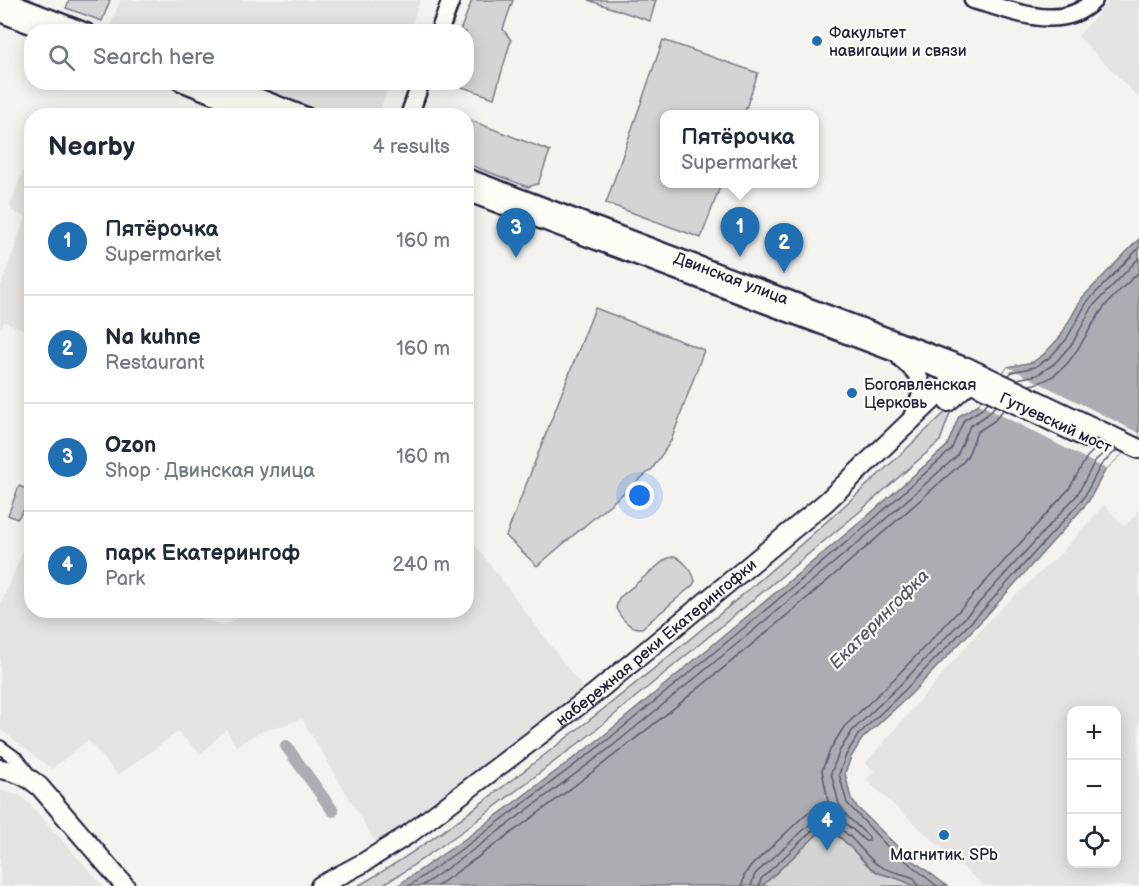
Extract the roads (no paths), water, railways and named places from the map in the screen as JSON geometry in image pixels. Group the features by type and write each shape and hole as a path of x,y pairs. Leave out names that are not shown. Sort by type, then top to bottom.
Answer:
{"main road":[{"name":"Двинская улица","path":"965,375 992,385"},
{"name":"набережная реки Екатерингофки","path":"320,886 355,868 409,834 589,698 826,502 910,422 965,375"},
{"name":"набережная реки Екатерингофки","path":"348,886 413,845 602,703 834,510 965,375"},
{"name":"Гутуевский мост","path":"992,385 1060,427 1134,453"},
{"path":"0,769 14,771 32,779 125,886"}],"street":[{"path":"4,0 66,24"},
{"path":"443,24 451,0"},
{"path":"973,0 1035,16 1062,18 1079,12 1094,0"},
{"path":"0,12 29,24"},
{"path":"201,90 246,108"},
{"path":"239,90 286,108"},
{"path":"412,108 418,90"},
{"name":"Двинская улица","path":"474,180 965,375"},
{"name":"Двинская улица","path":"474,195 891,351 965,375"},
{"path":"891,351 918,374 922,382 921,393 910,422"},
{"path":"0,747 18,760 32,779"}],"water":[{"name":"Екатерингофка","path":"1139,239 1139,438 1106,469 1088,502 986,616 910,695 862,739 845,773 851,799 857,807 906,855 947,886 915,886 879,873 838,835 822,830 762,886 397,886 472,834 602,737 864,519 947,446 959,416 979,404 1008,367 1033,362 1044,354 1060,337 1082,298"}],"waterway":[{"path":"286,746 333,811"}],"place":[{"name":"Факультет навигации и связи","path":"817,41"},
{"name":"Пятёрочка","path":"740,257"},
{"name":"Ozon","path":"516,258"},
{"name":"Na kuhne","path":"784,273"},
{"name":"Богоявленская Церковь","path":"852,393"},
{"name":"Магнитик. SPb","path":"944,835"},
{"name":"парк Екатерингоф","path":"827,851"}]}
